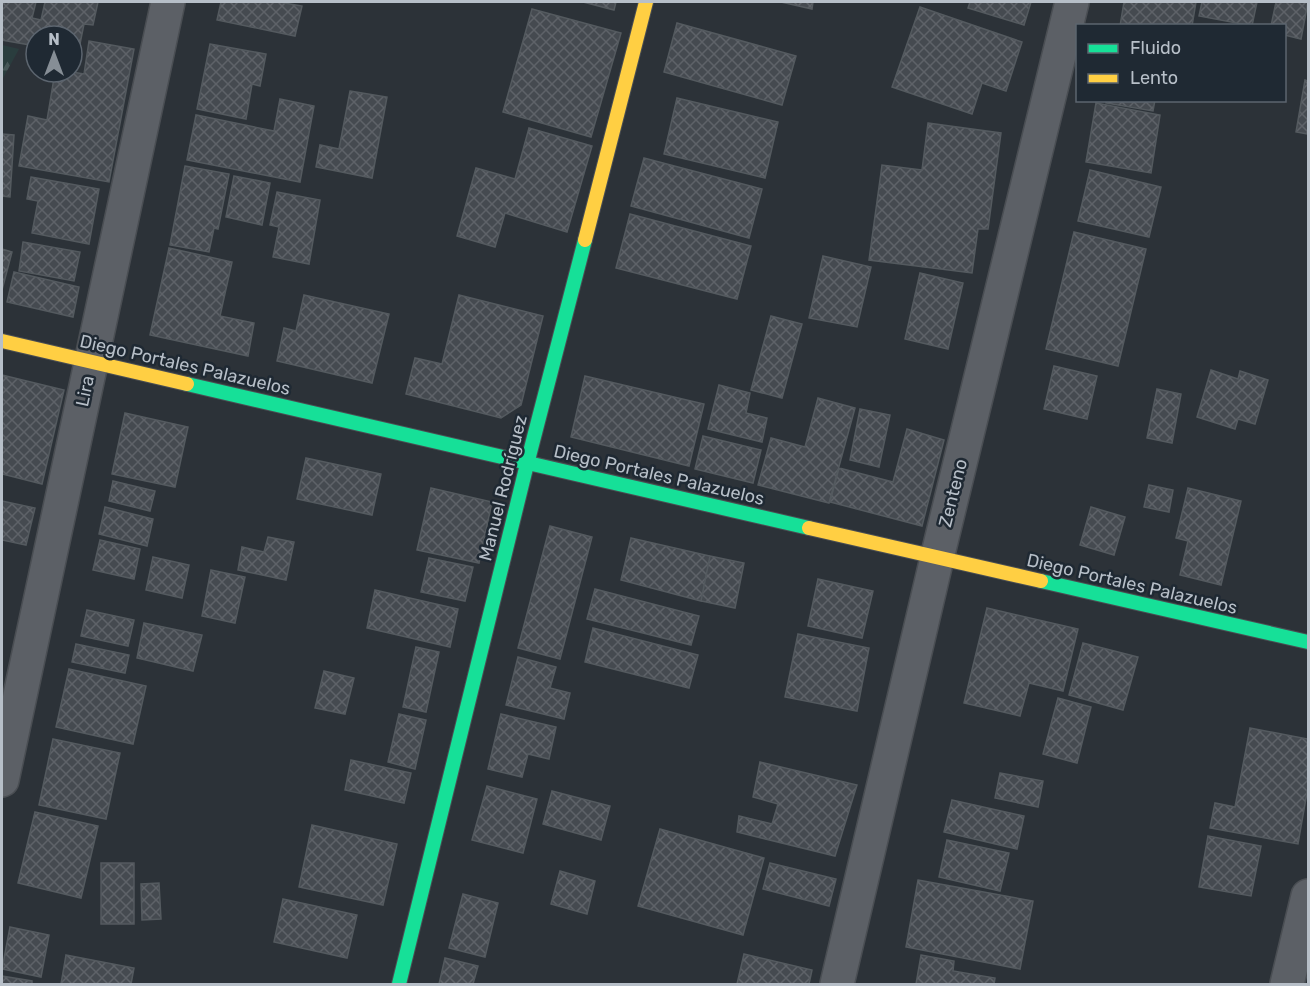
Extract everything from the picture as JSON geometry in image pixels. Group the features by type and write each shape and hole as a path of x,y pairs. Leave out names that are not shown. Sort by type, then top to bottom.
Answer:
{"street":[{"name":"Lira","path":"2,780 168,2"},
{"name":"Manuel Rodríguez","path":"399,984 527,464 646,2"},
{"name":"Zenteno","path":"837,984 937,558 1072,2"},
{"name":"Diego Portales Palazuelos","path":"2,340 527,464 1308,642"},
{"path":"1287,984 1308,896"}],"green space":[{"path":"2,45 19,49 2,80"}],"building":[{"path":"2,2 36,2 32,18 41,20 45,2 98,2 93,25 24,24 24,44 2,40"},
{"path":"221,2 279,2 302,6 295,36 217,20"},
{"path":"583,2 616,2 614,10"},
{"path":"781,2 813,2 812,9"},
{"path":"970,2 1031,2 1024,25 968,8"},
{"path":"1124,2 1196,2 1192,24 1120,24"},
{"path":"1202,2 1257,2 1252,24 1199,16"},
{"path":"1276,2 1308,2 1301,39 1286,35 1286,24 1271,24"},
{"path":"920,7 1022,42 1006,91 982,83 972,114 892,87"},
{"path":"532,9 621,33 591,137 503,112"},
{"path":"677,23 796,56 782,105 664,72"},
{"path":"89,41 134,49 109,182 19,166 28,116 47,120 53,84 84,84"},
{"path":"210,44 266,54 260,86 252,84 246,119 197,109"},
{"path":"1305,80 1308,81 1308,134 1296,132"},
{"path":"350,91 387,97 372,178 316,167 320,145 339,149"},
{"path":"677,98 778,122 765,178 664,154"},
{"path":"280,99 314,106 300,182 187,160 196,115 274,131"},
{"path":"1106,102 1155,102 1153,111"},
{"path":"1096,103 1160,115 1151,173 1086,162"},
{"path":"928,123 1001,133 988,229 978,229 972,273 869,260 882,165 922,170"},
{"path":"529,128 592,146 567,232 505,213 495,247 457,236 476,168 515,179"},
{"path":"2,134 14,135 10,197 2,196"},
{"path":"644,158 762,189 749,238 631,206"},
{"path":"185,166 229,174 218,229 214,228 209,252 170,245"},
{"path":"1090,170 1161,187 1149,237 1078,221"},
{"path":"234,176 270,183 262,225 226,217"},
{"path":"31,177 99,189 89,244 32,233 38,201 27,199"},
{"path":"277,192 320,200 309,264 273,257 279,227 270,225"},
{"path":"630,214 751,246 737,299 616,268"},
{"path":"1074,232 1146,249 1118,366 1046,349"},
{"path":"23,242 80,252 74,281 19,271"},
{"path":"169,248 232,262 220,316 254,323 248,356 150,335"},
{"path":"2,249 12,252 2,290"},
{"path":"823,256 871,267 857,327 809,318"},
{"path":"14,272 79,287 73,317 7,302"},
{"path":"920,273 963,283 948,349 905,339"},
{"path":"304,295 389,314 372,383 277,361 284,328 296,331"},
{"path":"459,295 543,316 521,405 501,418 406,394 415,358 442,364"},
{"path":"771,316 802,324 782,398 751,390"},
{"path":"1054,366 1097,376 1087,419 1044,409"},
{"path":"1211,370 1238,379 1240,371 1268,380 1255,424 1238,419 1235,429 1197,417"},
{"path":"2,375 64,390 42,484 2,474"},
{"path":"585,376 704,404 689,466 571,437"},
{"path":"719,385 750,393 746,413 767,418 762,442 708,429"},
{"path":"1157,389 1181,394 1172,443 1147,438"},
{"path":"818,398 855,408 829,503 758,485 771,438 805,447"},
{"path":"860,409 890,415 879,467 850,460"},
{"path":"125,413 188,427 175,487 112,474"},
{"path":"907,429 944,440 922,526 830,502 839,468 893,482"},
{"path":"703,436 761,450 753,483 695,469"},
{"path":"306,458 381,474 372,515 297,499"},
{"path":"113,481 155,491 150,511 109,501"},
{"path":"1149,485 1173,490 1169,512 1144,507"},
{"path":"431,488 492,502 479,563 417,550"},
{"path":"1188,488 1241,501 1221,585 1180,575 1188,541 1176,538"},
{"path":"2,501 35,508 26,545 2,540"},
{"path":"105,507 153,519 147,546 99,534"},
{"path":"1091,507 1125,517 1114,555 1080,545"},
{"path":"550,526 592,537 560,659 518,648"},
{"path":"268,537 294,542 286,580 238,570 242,547 264,552"},
{"path":"631,538 710,556 701,601 621,580"},
{"path":"100,540 140,549 134,579 93,570"},
{"path":"710,556 744,563 735,608 701,601"},
{"path":"153,557 189,565 182,598 146,590"},
{"path":"429,558 473,567 465,601 421,592"},
{"path":"211,570 245,577 235,623 202,616"},
{"path":"818,579 873,591 862,638 808,626"},
{"path":"595,589 699,616 691,645 587,619"},
{"path":"375,590 458,609 450,647 367,628"},
{"path":"987,608 1078,629 1063,691 1029,683 1020,716 964,703"},
{"path":"87,610 134,620 128,646 81,636"},
{"path":"144,623 202,635 193,671 137,658"},
{"path":"593,628 698,655 689,688 585,662"},
{"path":"798,634 869,648 857,711 785,697"},
{"path":"1083,643 1138,657 1123,710 1069,695"},
{"path":"76,644 129,655 125,673 72,662"},
{"path":"416,647 439,652 426,712 403,707"},
{"path":"518,657 556,667 550,688 570,693 564,719 506,705"},
{"path":"69,669 146,686 133,744 56,727"},
{"path":"324,671 354,678 345,714 315,708"},
{"path":"1058,698 1091,707 1077,763 1043,754"},
{"path":"399,714 426,720 415,769 388,762"},
{"path":"501,714 556,727 549,759 528,754 522,777 488,769"},
{"path":"1250,728 1308,739 1308,787 1298,844 1210,828 1215,803 1235,807"},
{"path":"53,739 120,753 106,819 39,805"},
{"path":"351,760 411,773 404,803 345,790"},
{"path":"760,762 857,785 835,856 737,832 739,816 772,824 778,804 753,797"},
{"path":"1000,773 1043,781 1038,807 995,798"},
{"path":"487,786 537,799 523,853 472,840"},
{"path":"552,791 610,806 601,840 543,824"},
{"path":"952,800 1024,816 1017,849 944,832"},
{"path":"35,812 98,826 81,898 18,883"},
{"path":"312,825 397,844 383,905 299,887"},
{"path":"660,829 764,858 743,935 638,906"},
{"path":"1208,836 1261,846 1251,896 1199,887"},
{"path":"947,840 1009,853 1000,891 939,877"},
{"path":"101,863 134,863 134,924 101,924"},
{"path":"770,863 836,879 829,906 763,889"},
{"path":"560,871 595,881 587,914 551,904"},
{"path":"918,880 1033,901 1020,969 906,947"},
{"path":"159,883 161,919 142,920 141,884"},
{"path":"463,894 498,903 485,957 449,948"},
{"path":"283,899 357,915 347,958 274,942"},
{"path":"10,927 49,935 41,977 2,969"},
{"path":"744,954 812,970 809,984 737,984"},
{"path":"66,955 134,968 131,984 61,984"},
{"path":"921,955 954,961 953,971 995,978 994,984 916,984"},
{"path":"445,958 478,966 473,984 439,984"},
{"path":"2,976 32,981 32,984 2,984"}],"traffic: fast":[{"path":"399,984 527,464 585,240"},
{"path":"187,384 809,528"},
{"path":"1041,581 1308,642"}],"traffic: slow":[{"path":"585,240 646,2"},
{"path":"2,341 187,384"},
{"path":"809,528 1041,581"}]}
